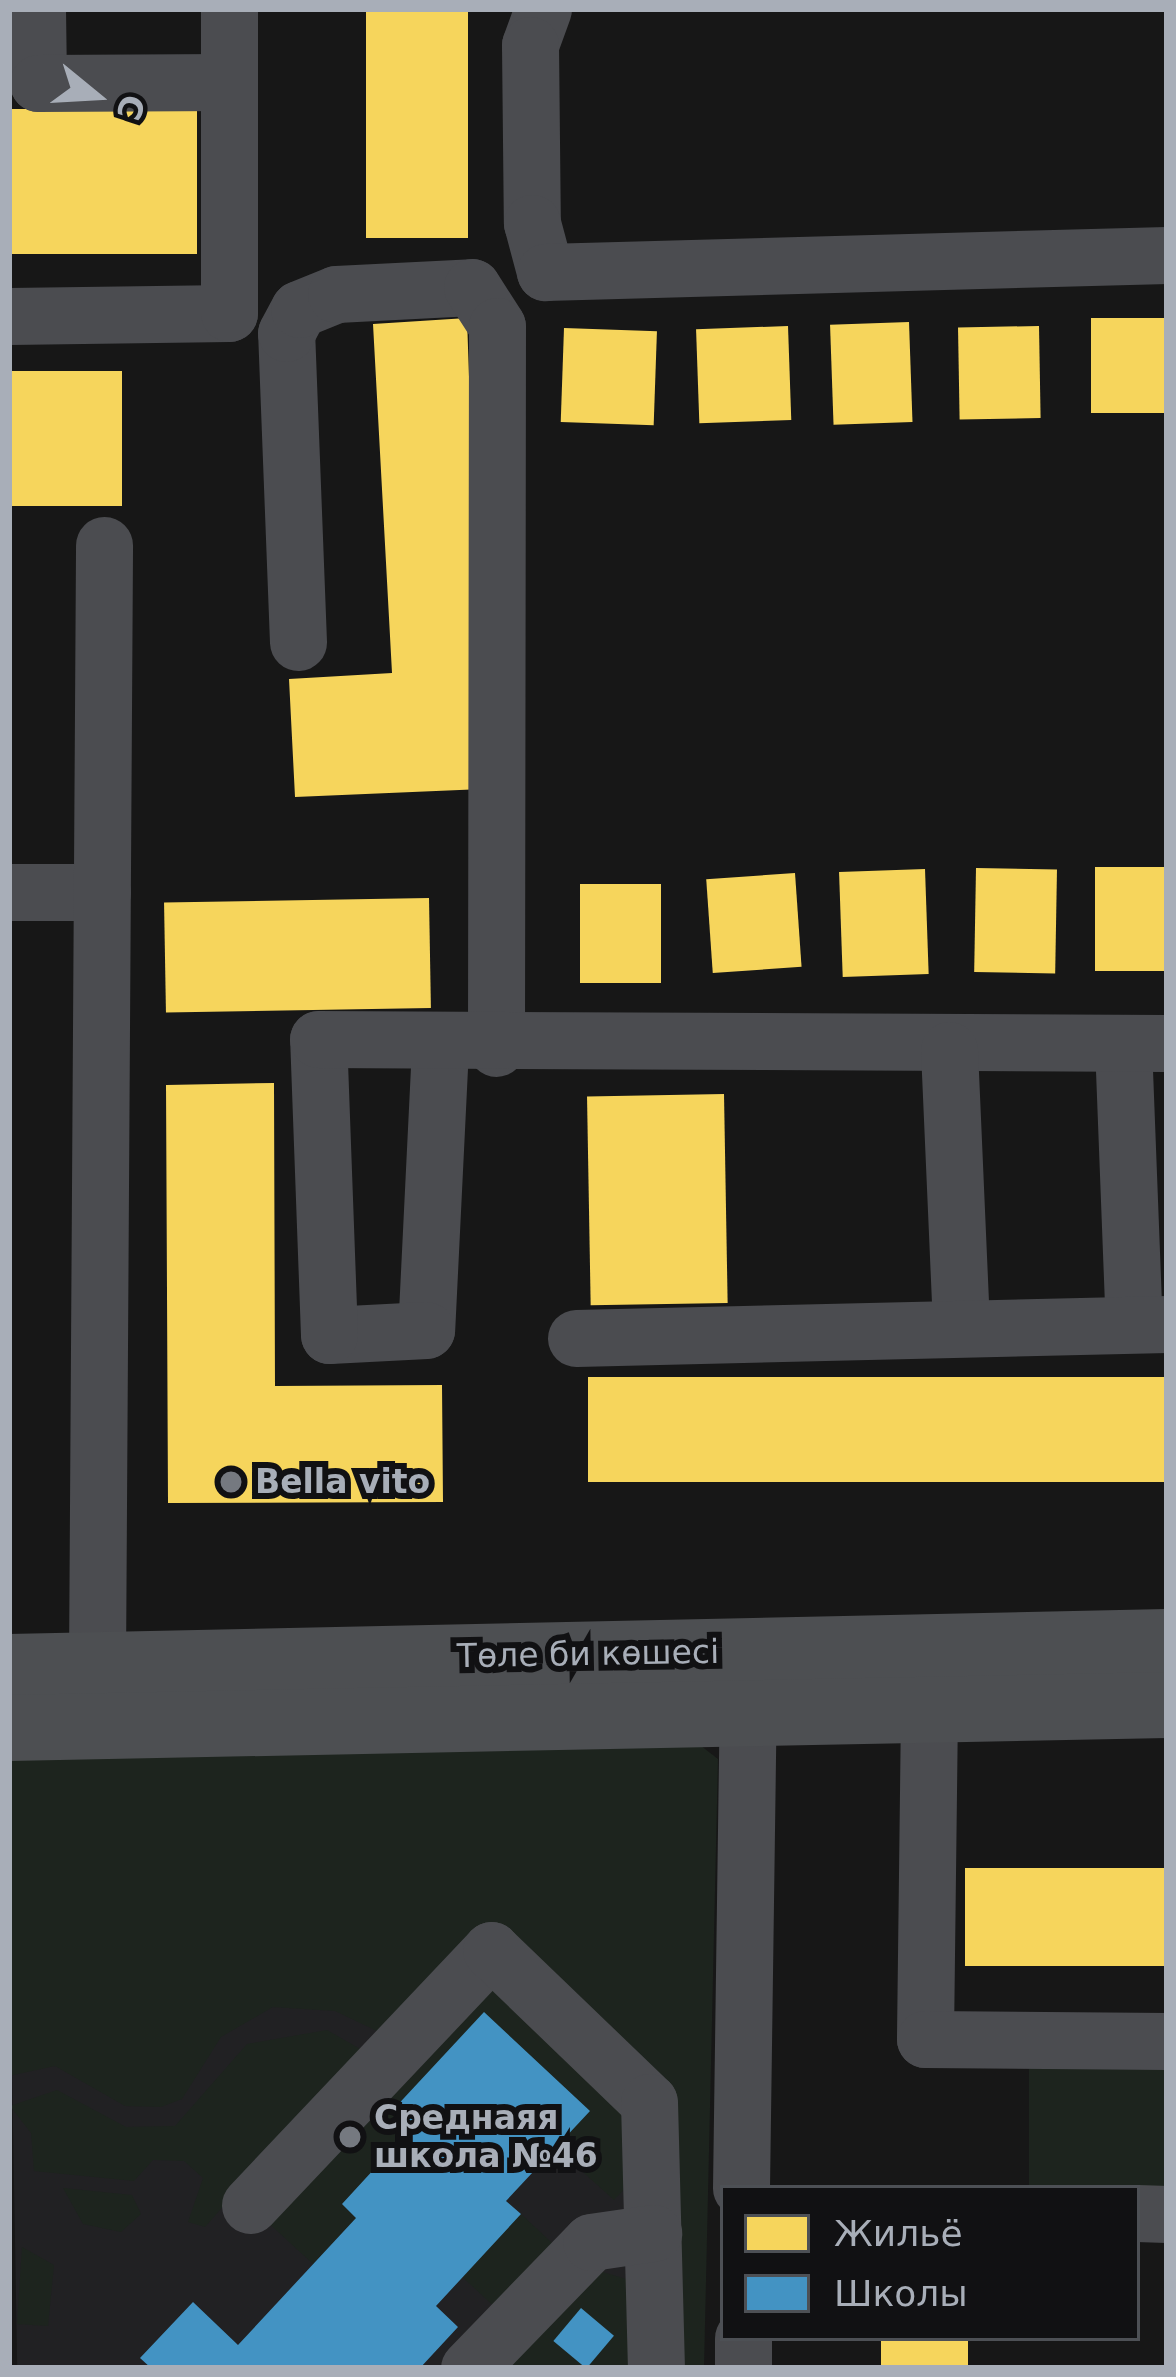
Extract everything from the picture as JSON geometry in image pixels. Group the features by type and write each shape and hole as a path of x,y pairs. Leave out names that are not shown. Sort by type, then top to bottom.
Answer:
{"main road":[{"name":"Төле би көшесі","path":"9,1667 1167,1642"},
{"name":"Төле би көшесі","path":"9,1729 1167,1705"}],"lane":[{"path":"37,9 38,82 228,82"},
{"path":"9,316 229,313 229,9"},
{"path":"543,9 531,112 532,224 544,272 1167,255"},
{"path":"298,642 286,332 299,309 336,294 472,287 496,326 496,1048"},
{"path":"97,1665 104,544"},
{"path":"9,892 102,892"},
{"path":"440,1047 426,1330 329,1335 318,1039 496,1048 949,1050 1145,1043 1151,1324 961,1325 576,1338"},
{"path":"949,1050 961,1325"},
{"path":"929,1710 925,2038 1167,2041"},
{"path":"741,2185 748,1714"},
{"path":"250,2205 491,1950 650,2102 656,2368"},
{"path":"469,2368 591,2242 653,2233"}],"shaded area":[{"path":"696,1742 718,1759 704,2368 672,2368 665,2093 491,1926 379,2032 335,2011 273,2007 221,2037 182,2099 161,2107 125,2106 55,2066 9,2076 9,1758"},
{"name":"Среднаяя школа №46","path":"686,1891 694,2368 17,2368 9,1903"},
{"path":"484,1977 634,2104 635,2178 614,2200 555,2147 392,2112 410,2130 342,2204 356,2218 313,2264 263,2218"},
{"path":"327,2030 362,2050 205,2227 188,2222 203,2178 184,2161 153,2160 134,2181 34,2171 31,2133 10,2106 57,2090 126,2127 175,2126 247,2044"},
{"path":"1029,2060 1167,2060 1167,2188 1029,2185"},
{"path":"63,2188 132,2195 141,2214 121,2232 83,2224"},
{"path":"521,2214 558,2249 500,2312 462,2277"},
{"path":"22,2247 54,2265 48,2326 17,2324"},
{"path":"593,2269 626,2279 638,2368 486,2368"}],"building: Жильё":[{"path":"366,9 468,9 468,238 366,238"},
{"path":"9,109 197,109 197,254 9,254"},
{"path":"467,318 483,789 295,797 289,679 392,673 373,324"},
{"path":"1091,318 1167,318 1167,413 1091,413"},
{"path":"909,322 912,422 834,425 830,325"},
{"path":"788,326 791,420 699,423 696,329"},
{"path":"1039,326 1041,418 960,419 958,327"},
{"path":"564,328 657,331 654,425 561,422"},
{"path":"9,371 122,371 122,506 9,506"},
{"path":"1095,867 1167,867 1167,971 1095,971"},
{"path":"976,868 1057,869 1055,973 974,972"},
{"path":"925,869 929,974 843,977 839,872"},
{"path":"795,873 802,967 713,973 706,879"},
{"path":"580,884 661,884 661,983 580,983"},
{"path":"429,898 431,1008 166,1013 164,903"},
{"path":"274,1083 275,1386 442,1385 443,1502 168,1503 166,1085"},
{"path":"724,1094 728,1303 591,1305 587,1096"},
{"path":"588,1377 1167,1377 1167,1482 588,1482"},
{"path":"965,1868 1167,1868 1167,1966 965,1966"},
{"path":"881,2341 968,2341 968,2368 881,2368"}],"building: Школы":[{"name":"Среднаяя школа №46","path":"484,2012 590,2111 506,2201 521,2214 436,2306 458,2327 420,2368 151,2368 140,2358 193,2302 238,2345 356,2218 342,2204 410,2130 391,2112"},
{"path":"581,2308 614,2336 587,2368 553,2341"}],"place":[{"name":"Bella vito","path":"231,1482"},
{"name":"Среднаяя школа №46","path":"350,2137"}]}
